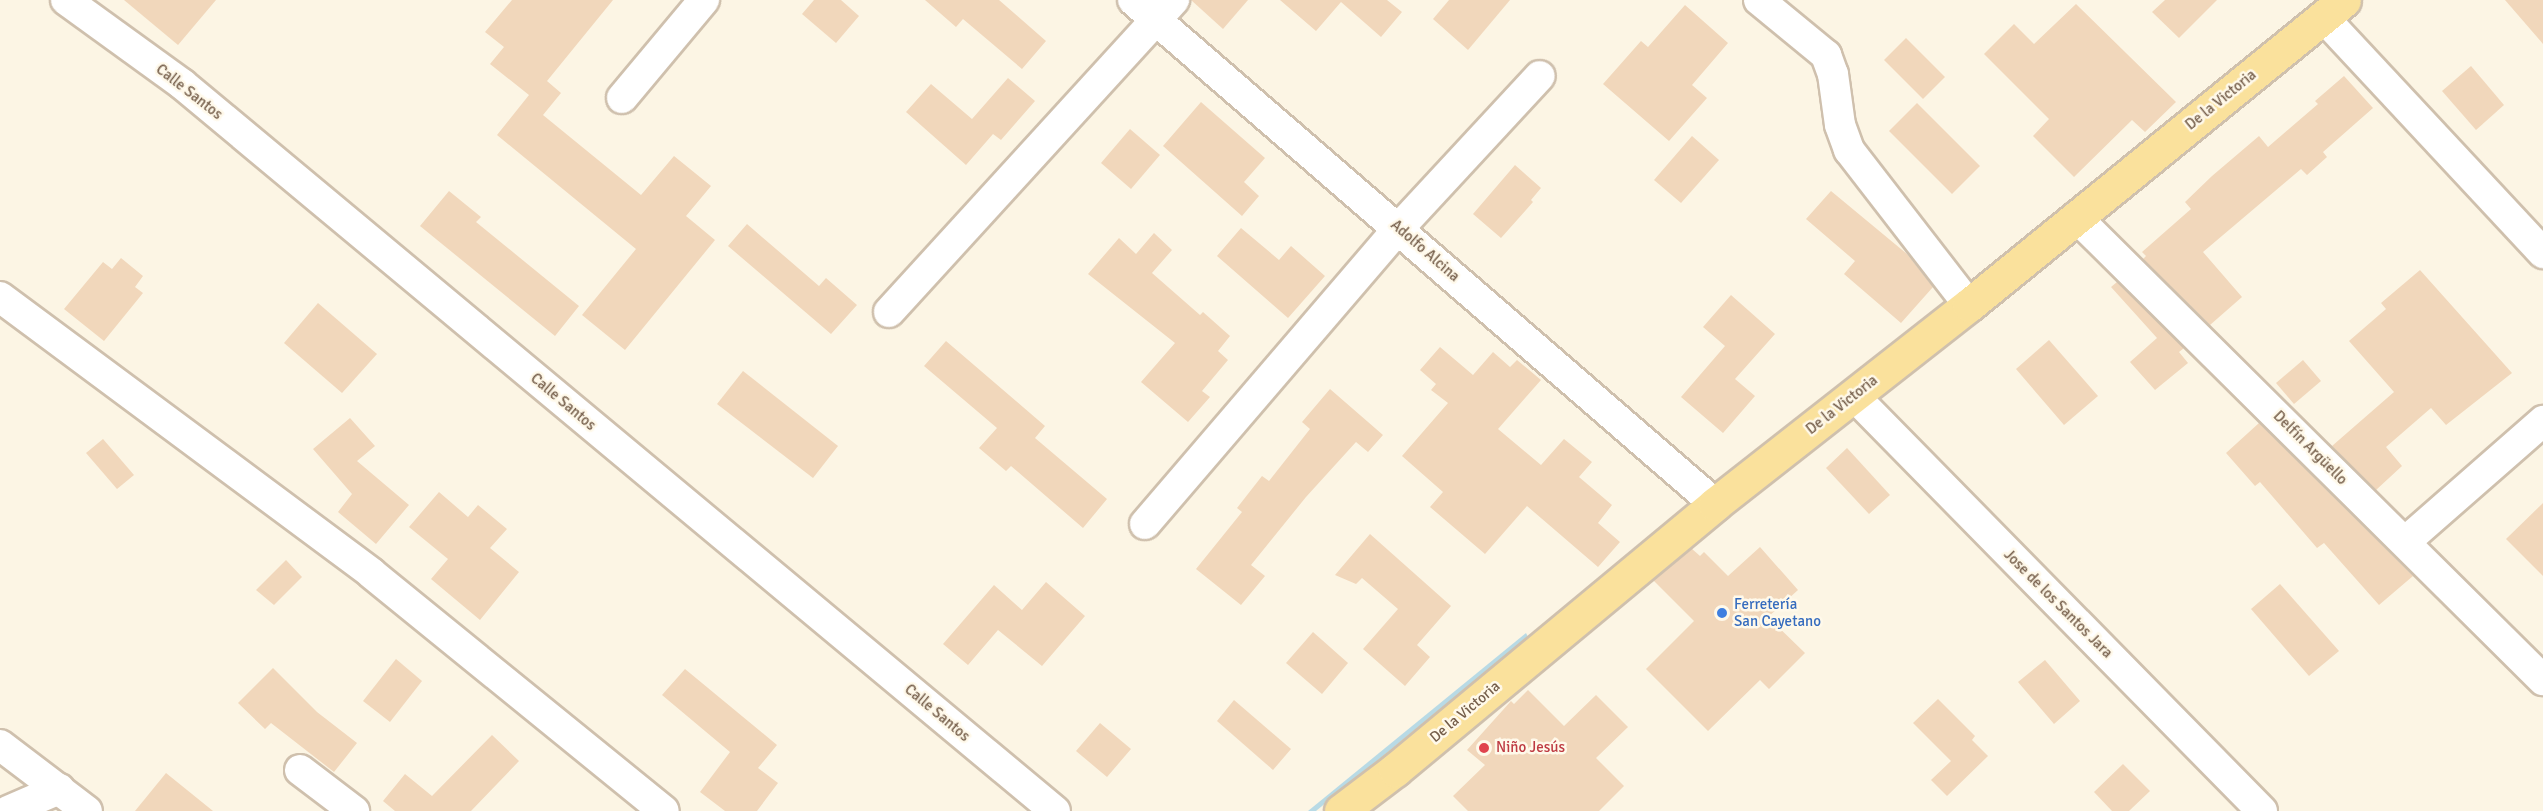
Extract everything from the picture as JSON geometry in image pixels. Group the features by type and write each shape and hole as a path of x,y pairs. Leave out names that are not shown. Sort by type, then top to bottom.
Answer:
{"main road":[{"name":"De la Victoria","path":"1341,811 1395,770 1716,504 1969,305 2333,9"}],"street":[{"name":"Calle Santos","path":"66,0 182,84 1055,811"},
{"path":"622,98 704,0"},
{"name":"Adolfo Alcina","path":"1132,0 1165,10 1399,228 1716,504"},
{"path":"1759,0 1826,55 1833,74 1840,125 1849,150 1969,305"},
{"path":"2333,9 2543,253"},
{"path":"889,312 1165,10"},
{"path":"1145,524 1399,228 1540,76"},
{"name":"Delfín Argüello","path":"2076,217 2543,680"},
{"path":"0,297 371,573 664,811"},
{"name":"Jose de los Santos Jara","path":"1854,396 2262,811"},
{"path":"2405,542 2543,421"},
{"path":"0,744 87,811"},
{"path":"300,770 354,811"},
{"path":"8,811 59,789"}],"water":[{"path":"1526,633 1528,637 1316,811 1308,811"}],"building":[{"path":"124,0 216,0 178,45"},
{"path":"512,0 613,0 547,81 561,93 543,115 641,195 674,156 711,186 686,216 715,240 625,350 582,315 636,249 497,135 529,95 490,64 504,47 485,32"},
{"path":"814,0 841,0 859,16 836,43 802,14"},
{"path":"925,0 999,0 1046,41 1022,69 963,19 956,27"},
{"path":"1191,0 1248,0 1223,29"},
{"path":"1280,0 1387,0 1402,12 1381,37 1341,2 1316,31"},
{"path":"1449,0 1510,0 1468,50 1433,19"},
{"path":"2165,0 2217,0 2179,38 2152,12"},
{"path":"2505,0 2543,0 2543,44"},
{"path":"2076,4 2176,102 2145,132 2132,120 2074,177 2033,136 2049,119 1984,54 2014,24 2034,44"},
{"path":"1685,5 1728,43 1692,85 1707,98 1669,141 1603,84 1641,41 1648,47"},
{"path":"1906,38 1945,77 1923,99 1884,60"},
{"path":"2471,66 2504,105 2476,130 2442,91"},
{"path":"2344,76 2373,108 2323,152 2327,157 2307,175 2301,169 2203,252 2242,297 2210,325 2143,259 2146,256 2142,252 2191,209 2185,202 2212,176 2259,136 2268,147 2318,104 2315,101"},
{"path":"1008,78 1035,101 1001,140 993,134 966,165 906,112 931,84 972,119"},
{"path":"1201,102 1265,158 1244,182 1259,196 1242,216 1163,146"},
{"path":"1917,103 1980,166 1952,194 1889,131"},
{"path":"1130,129 1160,155 1131,189 1101,163"},
{"path":"1692,136 1719,160 1681,203 1654,180"},
{"path":"1515,165 1541,188 1531,200 1533,202 1501,238 1473,214"},
{"path":"449,191 481,217 476,222 579,306 555,336 420,226"},
{"path":"1831,191 1907,254 1933,287 1901,323 1844,274 1855,261 1806,219"},
{"path":"747,224 819,286 826,278 857,305 831,334 728,246"},
{"path":"1241,228 1279,260 1291,246 1325,276 1288,318 1217,256"},
{"path":"1154,233 1172,250 1152,273 1200,315 1203,312 1230,336 1218,351 1228,360 1202,391 1210,397 1188,422 1141,382 1175,343 1088,274 1119,238 1136,254"},
{"path":"121,258 143,276 135,287 143,293 104,341 64,309 103,262 112,269"},
{"path":"2420,270 2512,373 2446,425 2431,408 2386,447 2402,466 2376,490 2332,446 2394,392 2349,341 2386,309 2381,303"},
{"path":"2117,282 2184,348 2179,352 2188,363 2155,390 2130,362 2157,338 2111,287"},
{"path":"1731,295 1775,334 1735,379 1755,396 1723,433 1681,397 1725,346 1703,327"},
{"path":"318,303 377,354 342,393 284,343"},
{"path":"2049,340 2098,396 2064,425 2016,369"},
{"path":"946,341 1045,426 1035,438 1107,499 1083,528 1011,466 1006,471 979,448 997,428 924,366"},
{"path":"1440,347 1473,375 1493,352 1510,367 1517,360 1541,380 1498,429 1541,465 1564,439 1592,462 1579,477 1612,505 1598,523 1620,542 1598,567 1527,506 1485,554 1430,507 1443,492 1402,456 1448,403 1431,390 1436,384 1420,370"},
{"path":"2303,360 2321,381 2294,404 2276,383"},
{"path":"743,371 838,446 813,478 717,404"},
{"path":"1330,389 1383,435 1368,452 1356,442 1306,497 1251,565 1265,576 1241,605 1196,569 1242,512 1237,508 1262,476 1269,481 1310,429 1302,422"},
{"path":"350,418 375,446 357,461 409,505 376,544 338,512 352,494 313,449"},
{"path":"2259,423 2413,576 2379,605 2324,543 2317,548 2260,482 2255,486 2226,453"},
{"path":"103,439 134,475 117,489 86,453"},
{"path":"1847,448 1890,495 1869,514 1826,468"},
{"path":"439,492 468,517 478,505 507,529 490,548 519,572 480,620 431,579 448,559 409,527"},
{"path":"2543,503 2543,576 2506,539"},
{"path":"1370,534 1451,606 1417,645 1430,657 1405,686 1363,649 1398,609 1362,578 1356,584 1335,575"},
{"path":"1760,547 1798,590 1768,617 1805,653 1769,689 1760,680 1708,731 1646,669 1694,621 1653,580 1691,548 1700,556 1704,552 1728,576"},
{"path":"286,560 302,577 274,605 256,590"},
{"path":"1046,582 1085,616 1042,666 998,630 968,665 943,644 994,585 1022,610"},
{"path":"2280,584 2339,651 2309,676 2251,609"},
{"path":"1313,632 1348,663 1322,694 1286,663"},
{"path":"396,659 422,681 390,722 363,701"},
{"path":"2045,660 2080,701 2054,724 2018,682"},
{"path":"273,668 317,712 357,743 334,772 271,723 265,729 238,703"},
{"path":"685,669 777,745 758,768 778,783 757,811 725,811 700,792 730,752 662,695"},
{"path":"1528,690 1564,726 1596,695 1628,727 1596,758 1624,786 1599,811 1468,811 1453,796 1485,765 1467,750 1511,701 1514,704"},
{"path":"1938,699 1975,736 1972,740 1988,756 1947,796 1931,780 1951,761 1913,723"},
{"path":"1234,700 1291,749 1273,770 1217,721"},
{"path":"1100,723 1131,749 1107,777 1076,751"},
{"path":"492,735 519,761 471,811 395,811 383,801 405,774 432,796"},
{"path":"2123,764 2150,791 2129,811 2112,811 2094,792"},
{"path":"166,773 213,811 135,811"}],"place":[{"name":"Ferretería San Cayetano","path":"1722,613"},
{"name":"Niño Jesús","path":"1484,748"}]}
